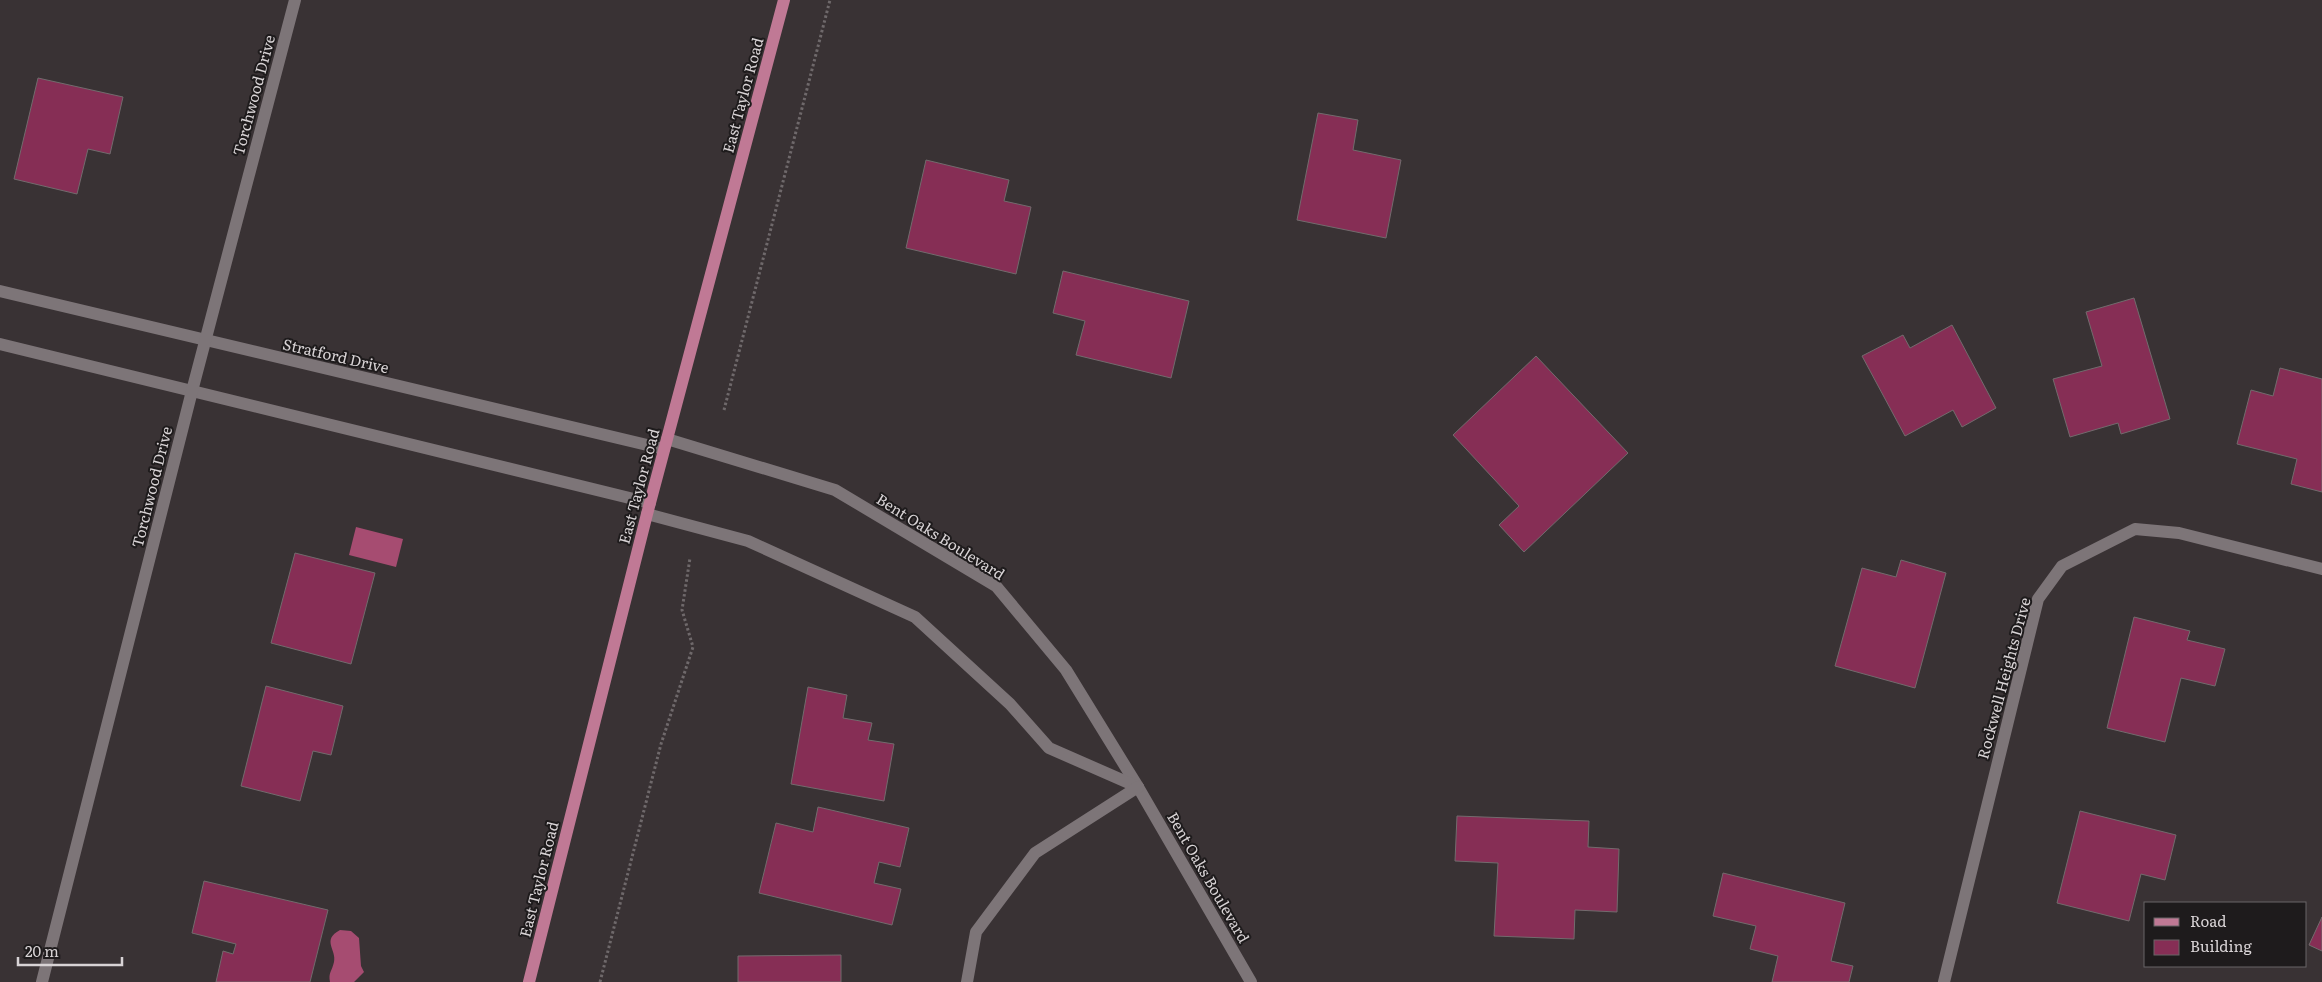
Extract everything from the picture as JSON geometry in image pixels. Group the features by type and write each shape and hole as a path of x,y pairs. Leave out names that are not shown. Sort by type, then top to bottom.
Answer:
{"main road":[{"name":"East Taylor Road","path":"529,982 648,508 784,0"}],"street":[{"name":"Torchwood Drive","path":"42,982 192,391 295,0"},
{"name":"Stratford Drive","path":"0,290 206,341 665,444"},
{"path":"0,344 192,391 648,508 748,541 915,617 1010,704 1049,748 1138,788"},
{"name":"Bent Oaks Boulevard","path":"665,444 835,490 996,586 1066,670 1138,788 1251,982"},
{"name":"Rockwell Heights Drive","path":"1944,982 2038,599 2062,566 2135,529 2178,533 2322,569"},
{"path":"967,982 976,932 1035,852 1138,788"}],"path":[{"path":"724,410 830,0"},
{"path":"600,982 661,744 693,647 682,610 690,558"}],"shaded area":[{"path":"356,527 403,539 396,567 349,555"},
{"path":"340,930 351,931 359,938 361,966 364,972 354,982 330,982 334,958 331,938"}],"building":[{"path":"38,78 123,97 110,154 88,149 77,194 14,179"},
{"path":"1318,113 1358,120 1353,150 1401,160 1386,238 1297,220"},
{"path":"926,160 1009,180 1004,201 1031,207 1016,274 906,248"},
{"path":"1063,271 1189,301 1171,378 1076,355 1085,321 1053,313"},
{"path":"2134,298 2170,419 2121,434 2118,423 2070,437 2053,379 2102,366 2086,312"},
{"path":"1952,325 1996,408 1962,427 1953,410 1905,436 1862,356 1903,335 1910,348"},
{"path":"1536,356 1628,453 1524,552 1499,525 1519,506 1453,435"},
{"path":"2280,368 2322,379 2322,492 2291,484 2297,459 2237,444 2251,390 2273,396"},
{"path":"295,553 375,573 351,664 271,643"},
{"path":"1901,560 1946,573 1915,688 1835,666 1862,568 1896,577"},
{"path":"2134,617 2190,631 2187,640 2225,649 2215,686 2181,678 2165,742 2107,728"},
{"path":"266,686 343,706 331,755 313,751 300,801 241,786"},
{"path":"808,687 847,695 843,718 872,723 868,740 894,744 884,801 791,784"},
{"path":"818,807 909,828 900,867 879,862 874,883 901,889 892,925 759,893 776,823 813,832"},
{"path":"2080,811 2176,835 2165,880 2141,874 2129,921 2057,903"},
{"path":"1457,816 1589,821 1588,847 1619,849 1617,912 1575,910 1574,939 1494,936 1498,863 1455,861"},
{"path":"1723,873 1845,903 1831,961 1853,966 1849,982 1772,982 1778,956 1750,949 1756,926 1713,916"},
{"path":"204,881 328,910 310,982 216,982 223,951 233,954 236,944 192,933"},
{"path":"2322,917 2322,951 2309,945"},
{"path":"841,955 841,982 738,982 738,956"}]}
